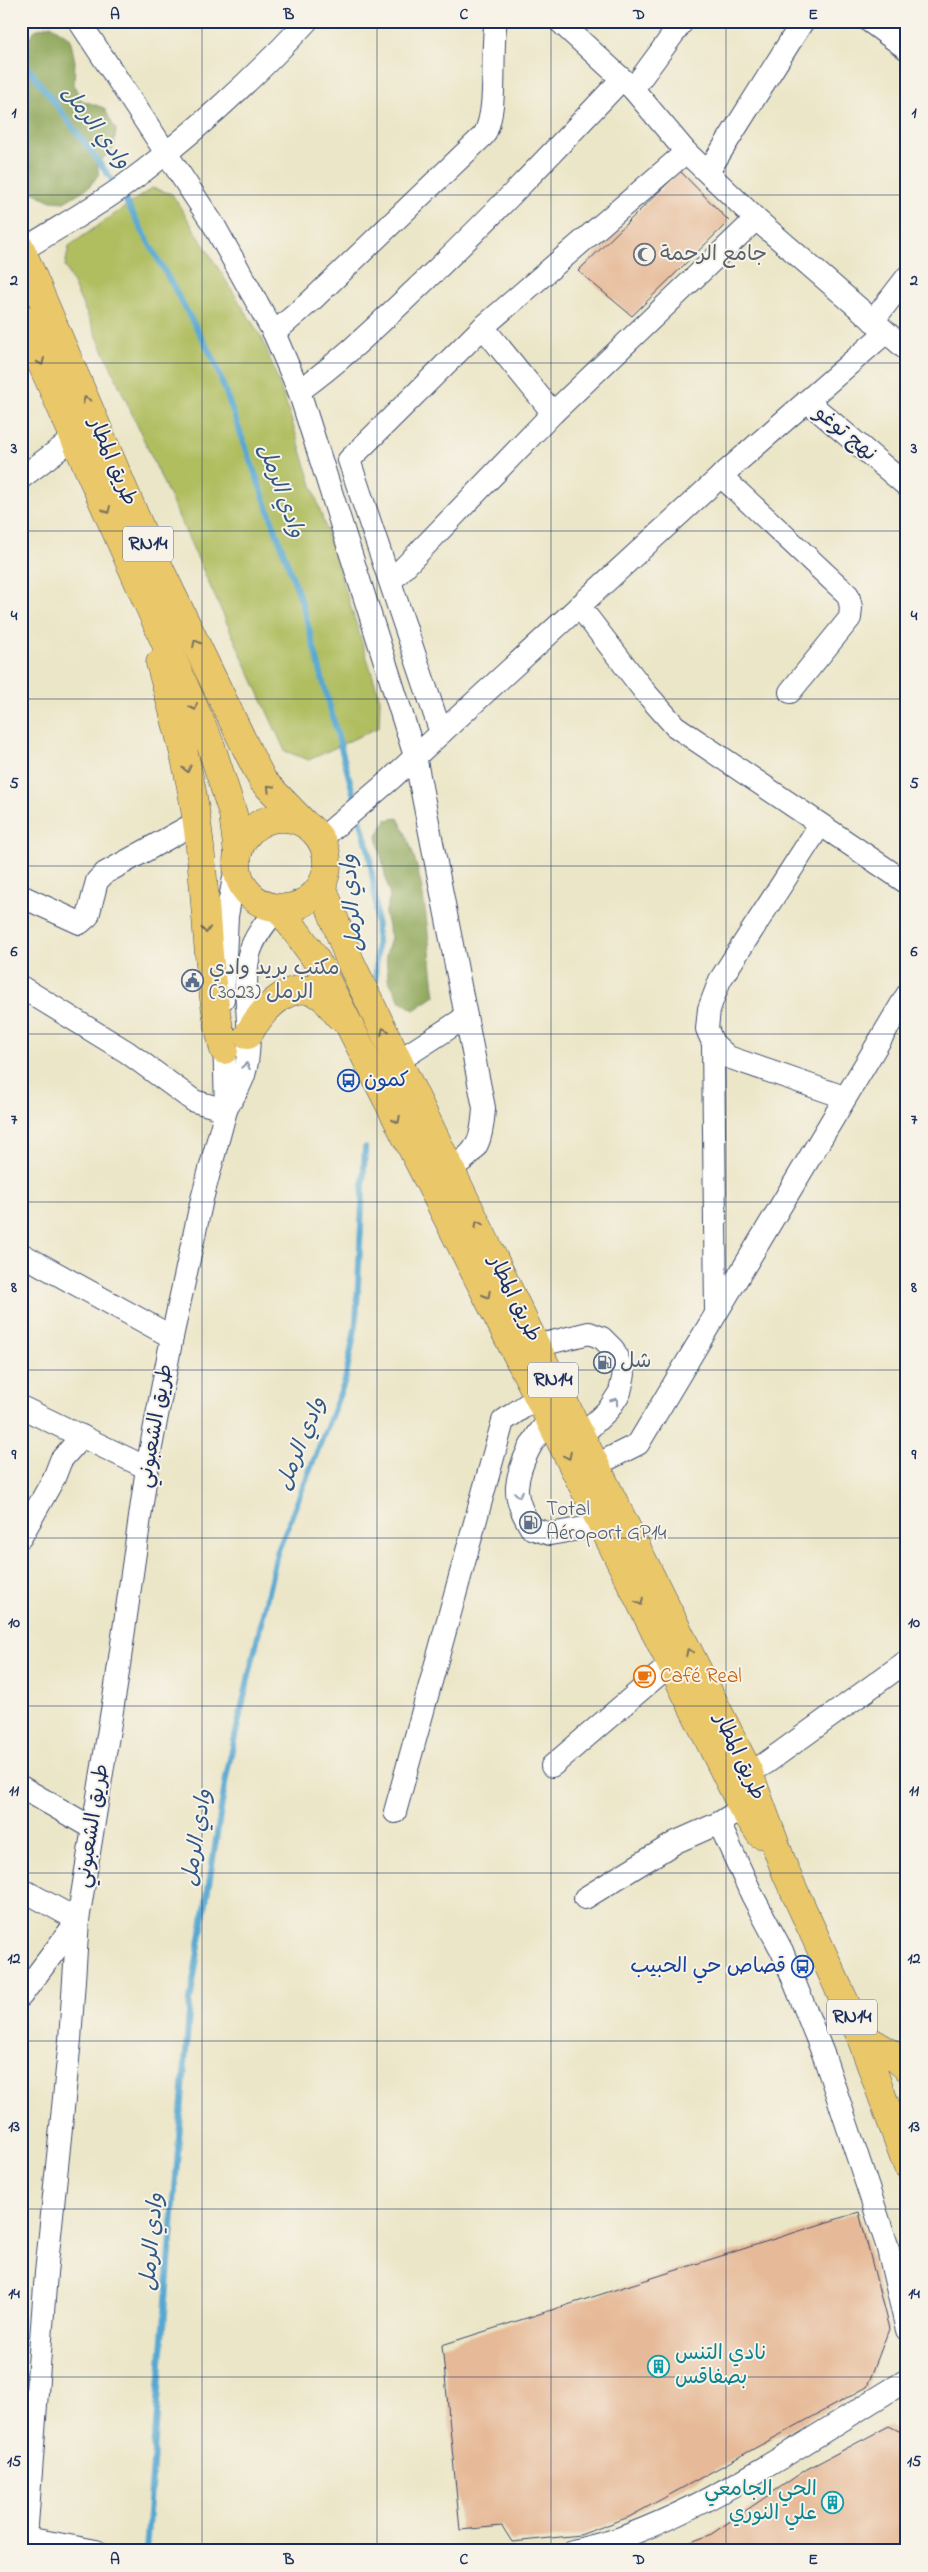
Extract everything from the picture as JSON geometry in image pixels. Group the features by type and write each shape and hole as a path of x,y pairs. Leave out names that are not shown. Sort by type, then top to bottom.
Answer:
{"main road":[{"name":"طريق المطار","path":"21,250 141,530 249,754 263,781 312,831"},
{"name":"طريق المطار","path":"21,317 211,746 233,814 237,858"},
{"path":"119,538 140,597 173,709 197,822 211,988 224,1050"},
{"path":"237,858 242,841 251,830 263,822 276,818 290,818 312,831"},
{"name":"RN14","path":"312,831 328,863 322,886"},
{"name":"RN14","path":"237,858 239,878 248,893 261,903 279,909"},
{"name":"طريق المطار","path":"322,886 332,919 350,961 536,1346 547,1390 550,1420 672,1664 751,1803 786,1872 902,2132 907,2165"},
{"path":"279,909 304,903 322,886"},
{"name":"طريق المطار","path":"279,909 315,958 353,1033 547,1390 581,1436 749,1773 751,1803"},
{"path":"248,1036 259,1017 274,1001 285,994 298,990 311,992 323,997 353,1033"},
{"path":"860,2035 889,2052 907,2068"}],"street":[{"path":"79,21 215,227 274,333 299,390 324,467 415,756 482,1092 482,1132 477,1146 467,1159 451,1168"},
{"path":"21,250 119,189 166,151 254,74 307,21"},
{"path":"274,333 312,300 484,134 491,117 492,54 496,21"},
{"path":"559,21 628,84 686,152 756,219 907,350"},
{"path":"299,390 334,366 441,266 628,84 683,21"},
{"path":"708,172 803,21"},
{"path":"869,21 907,49"},
{"path":"324,467 349,460 483,328 686,152"},
{"path":"391,581 553,412 756,219"},
{"path":"312,831 415,756 721,476 807,401 879,327 907,277"},
{"path":"483,328 553,412"},
{"name":"نهج توغو","path":"807,401 907,486"},
{"path":"21,478 74,438"},
{"path":"349,460 441,733"},
{"path":"721,476 848,595 852,607 850,618 790,692"},
{"path":"579,606 645,692 675,726 820,826 907,883"},
{"path":"21,896 80,923 88,916 97,881 105,874 197,822"},
{"path":"716,1312 713,1043 707,1029 709,1009 720,980 820,826"},
{"name":"طريق الشعبوني","path":"26,2544 25,2491 70,2040 78,1920 116,1686 147,1468 172,1338 202,1199 226,1110 224,1050 225,945 237,858"},
{"name":"طريق الشعبوني","path":"226,1110 237,1093 244,1074 248,1036 246,989 250,953 256,937 279,909"},
{"path":"21,987 127,1052 194,1101 226,1110"},
{"path":"596,1465 638,1444 844,1097 907,995"},
{"path":"398,1061 466,1017"},
{"path":"713,1043 728,1057 844,1097"},
{"path":"21,1254 172,1338"},
{"path":"536,1346 588,1334 602,1338 613,1349 624,1374 620,1392 603,1416 581,1436"},
{"path":"395,1812 503,1422 547,1390"},
{"path":"21,1407 147,1468"},
{"path":"550,1420 538,1432 524,1464 517,1487 522,1514 530,1528 550,1534 602,1525"},
{"path":"21,1537 54,1478 61,1460 82,1436"},
{"path":"749,1773 864,1694 907,1661"},
{"path":"552,1766 672,1664"},
{"path":"21,1787 92,1828"},
{"path":"585,1898 676,1842 719,1823 751,1803"},
{"path":"719,1823 752,1895 782,1951 824,2056 887,2245 907,2330"},
{"path":"21,1889 78,1920 23,1991"},
{"path":"574,2551 617,2540 683,2512 751,2474 907,2380"},
{"path":"26,2544 96,2551"}],"green space":[{"path":"51,25 70,38 75,61 74,85 81,100 104,108 116,130 114,148 97,164 99,174 89,187 64,202 51,201 32,192 21,175 23,46 35,30"},
{"path":"152,188 172,194 263,340 284,397 380,699 379,727 309,760 285,751 65,266 69,246"},
{"path":"398,818 408,838 420,882 435,996 414,1010 400,1001 388,979 386,955 391,938 385,914 390,897 377,836 386,820"}],"building":[{"name":"جامع الرحمة","path":"680,171 729,221 632,316 578,271"},
{"name":"نادي التنس بصفاقس","path":"859,2212 889,2329 867,2387 629,2517 580,2535 512,2542 502,2526 460,2530 442,2345"},
{"name":"الحي الجامعي علي النوري","path":"889,2426 907,2435 907,2551 666,2551 710,2535 807,2469"}],"waterway":[{"name":"وادي الرمل","path":"21,58 119,189 214,360 302,603 369,852 376,904 375,986"},
{"name":"وادي الرمل","path":"146,2551 190,2001 227,1772 277,1553 345,1381 356,1324 365,1148"}],"place":[{"name":"جامع الرحمة","path":"644,255"},
{"name":"مكتب بريد وادي الرمل (3023)","path":"193,981"},
{"name":"كمون","path":"348,1081"},
{"name":"شل","path":"604,1362"},
{"name":"Total Aéroport GP14","path":"530,1522"},
{"name":"Café Real","path":"644,1677"},
{"name":"قصاص حي الحبيب","path":"802,1967"},
{"name":"نادي التنس بصفاقس","path":"659,2366"},
{"name":"الحي الجامعي علي النوري","path":"833,2502"}]}
